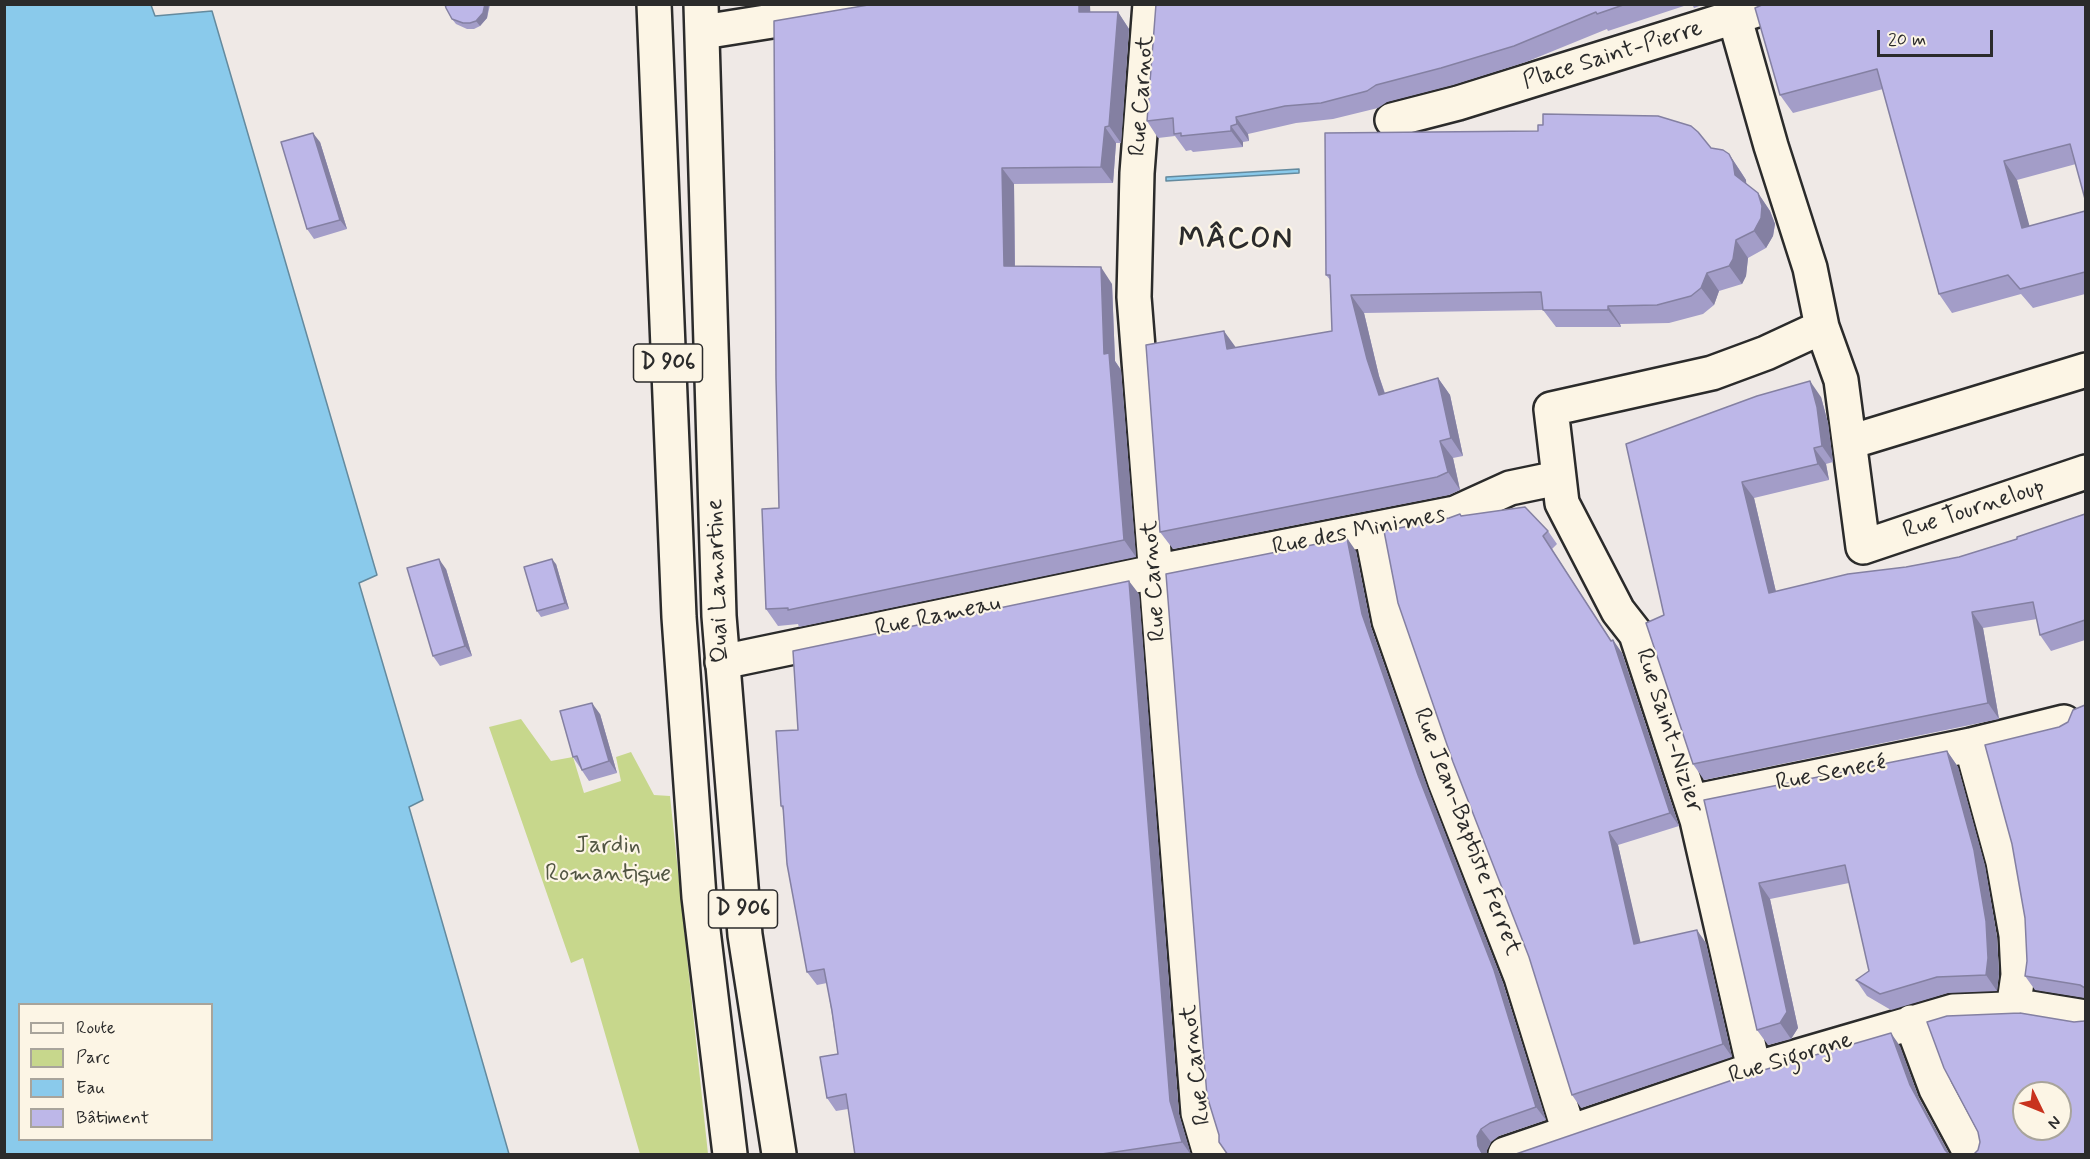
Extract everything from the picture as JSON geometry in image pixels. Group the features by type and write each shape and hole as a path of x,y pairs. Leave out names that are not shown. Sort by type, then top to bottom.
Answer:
{"street":[{"name":"Quai Lamartine","path":"654,4 679,617 699,897 730,1155"},
{"path":"702,18 879,4"},
{"name":"Rue Carnot","path":"1150,4 1137,173 1134,297 1198,1113 1210,1155"},
{"path":"1735,19 1776,4"},
{"name":"Quai Lamartine","path":"702,18 718,605 745,935 779,1155"},
{"name":"Place Saint-Pierre","path":"1392,120 1458,103 1735,19 1771,146 1810,268 1822,327"},
{"path":"1822,327 1841,380 1850,442 2085,370"},
{"name":"Rue Saint-Nizier","path":"1754,1069 1697,820 1636,633 1618,611 1562,503 1551,409 1712,373 1766,353 1822,327"},
{"name":"Rue Tourneloup","path":"1850,442 1863,547 2085,472"},
{"name":"Rue des Minimes","path":"1154,572 1455,513 1510,488 1558,478"},
{"name":"Rue Jean-Baptiste Ferret","path":"1371,530 1389,621 1445,782 1521,977 1569,1132"},
{"name":"Rue Rameau","path":"722,662 1154,572"},
{"name":"Rue Senecé","path":"1691,802 1971,746 2064,722"},
{"path":"1971,746 2003,862 2016,935 2018,975 2013,1009"},
{"name":"Rue Sigorgne","path":"1504,1155 1754,1069 1953,1011 2031,1008 2085,1017"},
{"path":"1911,1022 1936,1089 1971,1155"}],"green space":[{"name":"Jardin Romantique","path":"521,719 551,761 573,757 584,793 621,781 616,757 631,752 654,795 670,796 708,1154 640,1154 583,958 571,963 489,727"}],"water":[{"path":"5,4 151,5 155,16 212,11 377,575 359,583 423,800 409,807 509,1154 5,1154"},
{"path":"1299,169 1299,173 1166,181 1166,177"}],"building":[{"path":"445,4 485,4 483,13 476,21 463,23 452,19"},
{"path":"874,4 1079,4 1079,12 1118,12 1109,126 1105,127 1101,167 1002,168 1004,266 1101,267 1104,354 1109,353 1124,540 788,610 788,608 766,609 762,509 779,508 774,21"},
{"path":"1156,4 1626,4 1597,14 1596,12 1514,46 1376,85 1367,91 1321,103 1285,106 1236,117 1237,124 1231,126 1231,131 1181,136 1181,133 1174,134 1173,118 1147,121"},
{"path":"1764,4 2085,4 2085,199 2070,144 2004,161 2022,228 2085,211 2085,272 2020,289 2008,275 1939,294 1877,69 1780,95 1755,8"},
{"path":"1543,114 1658,116 1691,126 1711,148 1723,150 1729,154 1735,175 1758,193 1762,206 1761,218 1754,231 1736,240 1733,259 1729,266 1707,273 1701,288 1691,296 1657,305 1608,306 1608,310 1543,310 1541,292 1351,295 1367,359 1379,395 1438,378 1451,438 1440,441 1448,472 1437,477 1160,532 1146,345 1224,331 1227,349 1332,331 1330,275 1326,275 1325,133 1538,131 1538,125 1543,125"},
{"path":"313,133 340,220 307,229 281,142"},
{"path":"1810,381 1817,407 1822,446 1814,448 1818,464 1742,482 1769,593 1848,574 1906,567 1959,557 2085,514 2085,620 2040,635 2033,602 1972,612 1988,703 1693,764 1646,623 1664,615 1626,444 1757,396"},
{"path":"1525,507 1548,531 1543,536 1611,641 1613,640 1670,813 1609,832 1634,944 1697,930 1723,1044 1572,1095 1529,957 1453,762 1398,603 1384,531 1460,514 1461,516"},
{"path":"1347,538 1362,614 1418,775 1494,970 1536,1107 1490,1123 1481,1129 1477,1136 1478,1146 1483,1155 1228,1155 1219,1142 1207,1096 1166,574"},
{"path":"439,559 465,646 433,656 407,568"},
{"path":"552,559 565,603 537,611 524,567"},
{"path":"1129,581 1170,1101 1182,1142 1095,1155 855,1155 846,1094 827,1098 820,1057 838,1054 832,1011 824,969 807,972 787,864 776,731 798,730 793,651"},
{"path":"592,703 609,761 582,770 577,756 573,757 560,711"},
{"path":"2085,705 2085,988 2080,985 2025,976 2027,961 2025,918 2012,844 1985,745 2059,727 2068,722 2073,710"},
{"path":"1947,751 1974,850 1986,921 1988,958 1986,975 1937,977 1880,994 1856,980 1869,971 1845,865 1759,883 1787,1012 1780,1023 1757,1030 1704,800"},
{"path":"2020,1013 2074,1022 2085,1020 2085,1155 1973,1155 1978,1150 1980,1142 1978,1132 1944,1068 1927,1022 1947,1016"},
{"path":"1891,1033 1910,1085 1945,1150 1950,1155 1513,1155 1750,1074"}],"district":[{"name":"MÂCON","path":"1236,241"}]}
